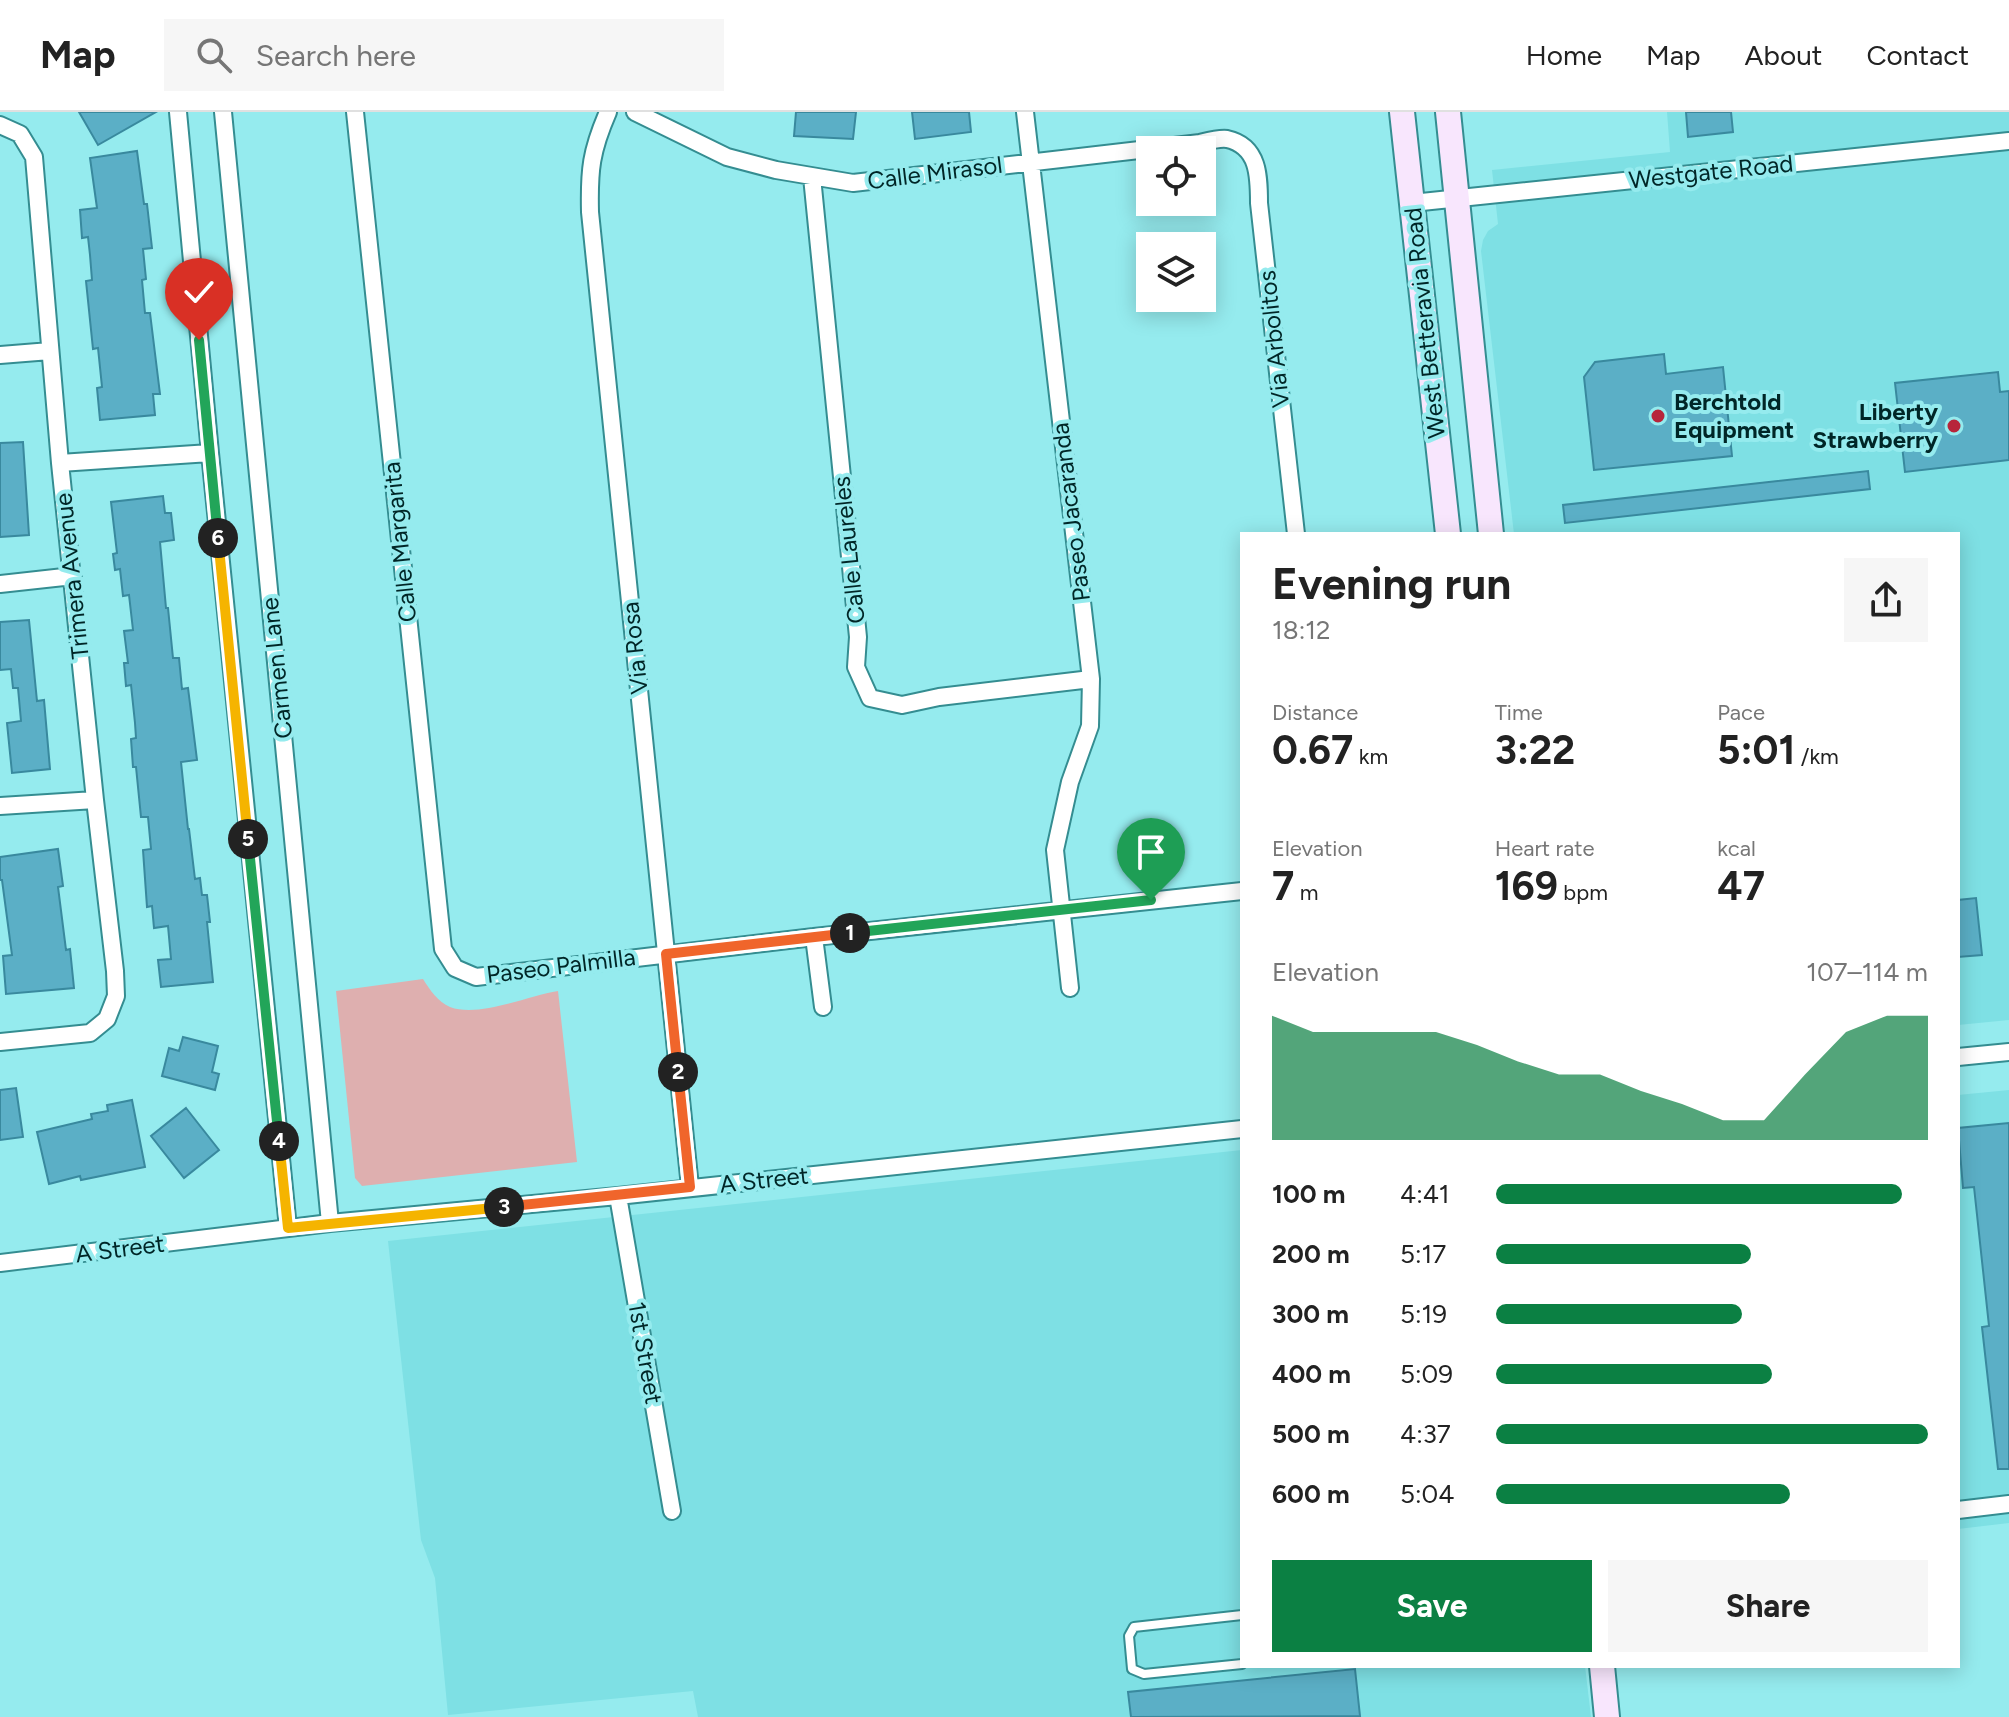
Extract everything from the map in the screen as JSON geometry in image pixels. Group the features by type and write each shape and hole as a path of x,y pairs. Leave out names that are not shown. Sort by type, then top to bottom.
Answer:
{"street":[{"name":"Carmen Lane","path":"178,112 288,1228"},
{"name":"Carmen Lane","path":"223,112 330,1223"},
{"name":"Calle Margarita","path":"355,112 443,949 455,968"},
{"name":"Via Rosa","path":"608,112 597,137 589,171 590,212 690,1187"},
{"name":"Calle Mirasol","path":"635,112 727,157 776,170 853,183 1225,139 1245,147"},
{"name":"Paseo Jacaranda","path":"1025,112 1091,679 1090,726 1070,782 1055,850 1070,988"},
{"name":"West Betteravia Road","path":"1402,112 1448,532"},
{"name":"West Betteravia Road","path":"1448,112 1491,532"},
{"name":"Trimera Avenue","path":"0,125 20,134 34,157 60,463 116,996 107,1019 90,1033 0,1042"},
{"name":"Westgate Road","path":"1412,203 2009,141"},
{"name":"Via Arbolitos","path":"1245,147 1259,171 1259,203 1296,532"},
{"name":"Calle Laureles","path":"812,177 858,637 856,667 870,698 902,705 939,697 1091,679"},
{"path":"0,355 50,351"},
{"path":"60,463 210,453"},
{"path":"0,584 73,576"},
{"path":"0,806 95,800"},
{"name":"Paseo Palmilla","path":"455,968 476,977 1240,891"},
{"path":"814,937 823,1007"},
{"path":"1960,1057 2009,1052"},
{"name":"A Street","path":"0,1263 330,1223 618,1196 1240,1129"},
{"name":"1st Street","path":"618,1196 672,1511"},
{"path":"1960,1510 2009,1504"},
{"path":"1602,1668 1607,1717"}],"lane":[{"path":"1240,1615 1134,1627 1129,1636 1132,1669 1144,1674 1240,1664"}],"shaded area":[{"path":"1667,112 2009,112 2009,1020 1960,1025 1960,532 1514,532 1481,251 1488,231 1498,224 1492,170 1670,152"},
{"path":"423,979 442,1002 462,1010 489,1008 558,991 577,1162 362,1186 355,1178 336,991"},
{"path":"2009,1090 2009,1523 1960,1529 1960,1095"},
{"path":"1240,1150 1240,1668 1585,1668 1591,1717 698,1717 693,1691 448,1715 435,1578 421,1540 388,1241"}],"building":[{"path":"79,112 156,112 98,145"},
{"path":"796,112 856,112 853,139 794,136"},
{"path":"912,112 969,112 971,132 915,139"},
{"path":"1686,112 1731,112 1733,132 1688,137"},
{"path":"137,151 152,248 143,249 145,313 150,313 160,394 153,394 155,415 100,420 97,388 102,387 98,348 93,349 86,281 92,280 90,255 88,237 82,238 80,210 97,208 90,158"},
{"name":"Berchtold Equipment","path":"1664,354 1666,374 1723,367 1732,456 1594,470 1584,377 1595,362"},
{"name":"Liberty Strawberry","path":"1998,372 2000,392 2009,391 2009,460 1905,472 1895,383"},
{"path":"23,442 29,535 0,537 0,443"},
{"path":"1868,471 1870,489 1565,523 1563,505"},
{"path":"163,496 165,513 171,513 174,540 160,542 166,608 173,658 179,658 182,689 188,688 197,760 181,762 195,879 200,878 202,895 207,895 213,982 161,987 158,960 171,959 168,926 154,928 152,906 147,907 143,850 151,849 148,817 141,817 136,767 133,767 131,739 136,738 135,723 131,685 126,686 124,663 128,663 124,631 133,630 129,595 123,596 120,569 115,570 113,554 117,553 111,502"},
{"path":"29,620 37,701 44,700 50,769 12,773 7,723 21,721 18,688 13,688 11,669 0,670 0,622"},
{"path":"58,849 63,886 58,887 74,988 6,994 3,956 12,955 0,880 0,857"},
{"path":"1976,898 1982,955 1960,957 1960,900"},
{"path":"183,1037 218,1046 212,1072 219,1074 215,1090 162,1076 169,1048 179,1051"},
{"path":"16,1088 23,1137 0,1140 0,1090"},
{"path":"132,1100 145,1167 81,1180 80,1176 49,1184 37,1132 92,1119 91,1114 108,1111 107,1105"},
{"path":"186,1108 219,1150 184,1178 151,1136"},
{"path":"2009,1123 2009,1469 1998,1469 1982,1327 1989,1326 1974,1187 1963,1188 1960,1128"},
{"path":"1355,1669 1360,1716 1131,1717 1128,1692"}],"place":[{"name":"Berchtold Equipment","path":"1658,416"},
{"name":"Liberty Strawberry","path":"1954,426"}],"route":[{"path":"199,340 288,1228 690,1187 666,954 1151,900"}]}
